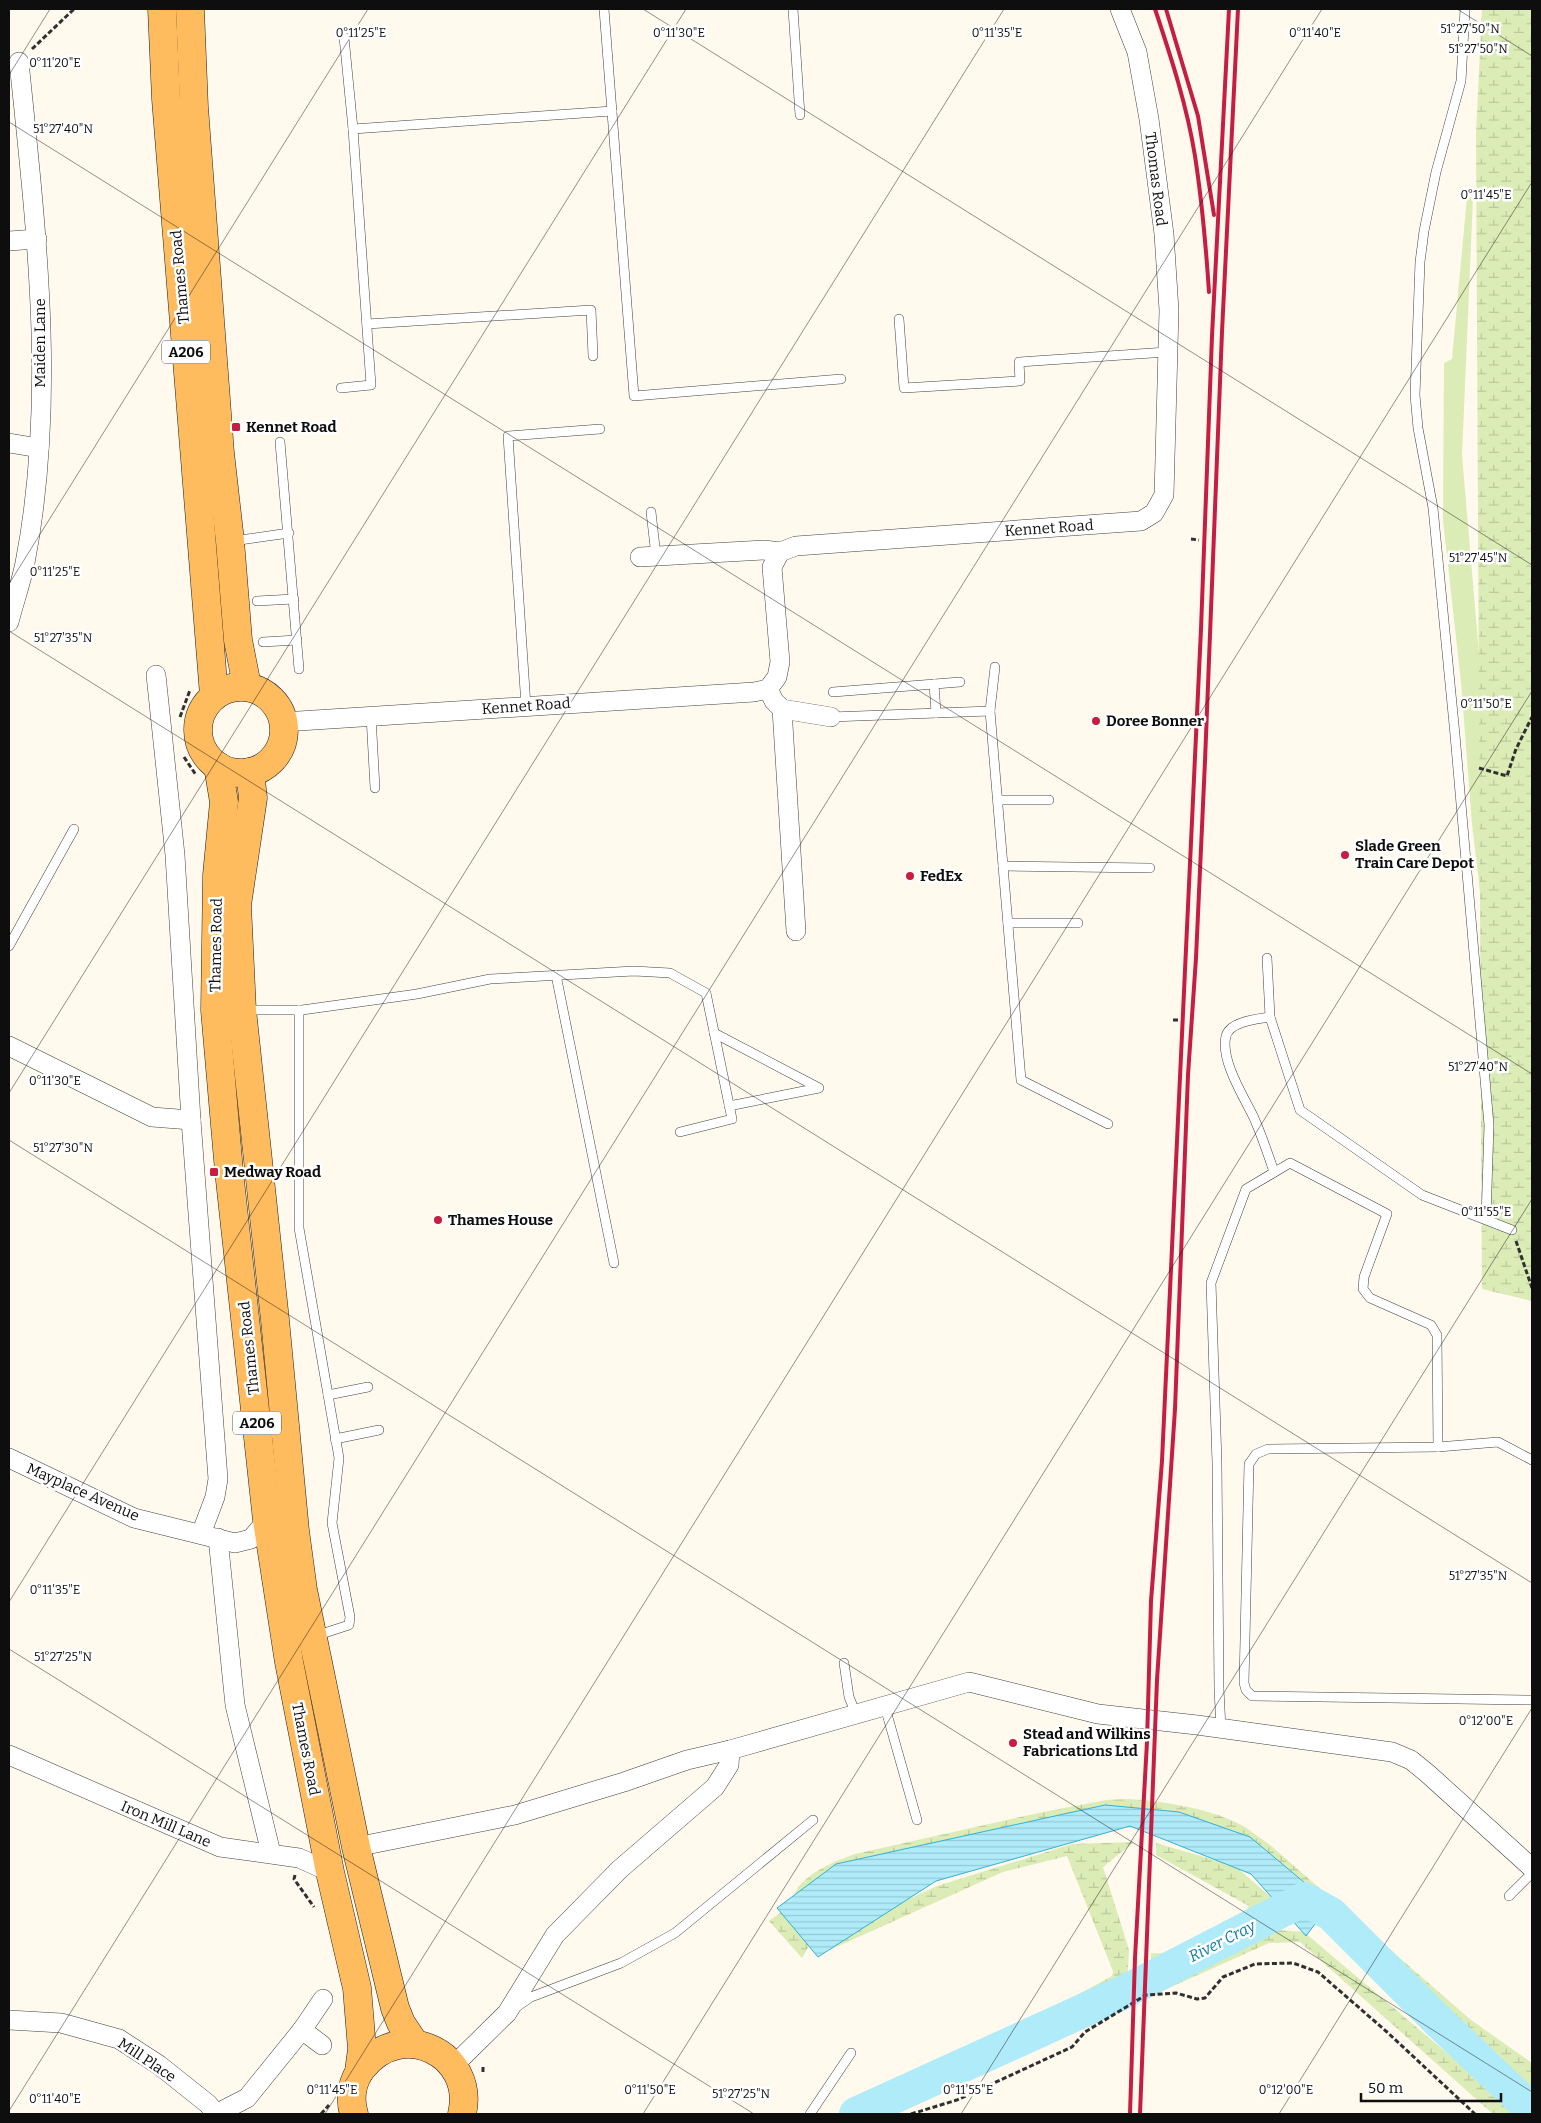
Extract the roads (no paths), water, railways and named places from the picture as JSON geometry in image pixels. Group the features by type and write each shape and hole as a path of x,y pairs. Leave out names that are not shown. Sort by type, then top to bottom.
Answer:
{"main road":[{"name":"Thames Road","path":"162,9 166,99 214,695"},
{"name":"Thames Road","path":"190,9 194,107 216,404 238,640 247,686"},
{"path":"247,686 261,691 274,702 282,714 284,733 280,748 269,763 250,772 235,773 218,766 206,756 200,746 197,731 198,722 203,708 214,695 228,688 247,686"},
{"name":"Thames Road","path":"218,766 224,802 217,875 215,1010 229,1171 267,1520 289,1662 330,1872 357,1988 362,2049 352,2098 354,2114"},
{"name":"Thames Road","path":"250,772 253,798 237,905 242,1010 295,1531 313,1637 356,1847 395,2008 401,2023 416,2044"},
{"path":"358,2072 370,2058 382,2050 393,2046 416,2044 435,2051 453,2066 462,2084 465,2112"}],"street":[{"name":"Thomas Road","path":"1120,9 1137,52 1149,119 1164,244 1169,310 1167,352"},
{"name":"Maiden Lane","path":"9,622 25,564 36,489 39,448 42,321 37,239 19,62"},
{"path":"9,241 37,239"},
{"name":"Kennet Road","path":"648,557 764,550 780,552 796,546 1141,521 1154,513 1164,495 1167,352"},
{"path":"9,443 39,448"},
{"path":"780,552 772,567 780,662 777,677 768,689 774,701 782,709 831,718"},
{"path":"156,675 175,855 191,1120 218,1479 209,1536 235,1705 271,1853"},
{"name":"Kennet Road","path":"283,722 768,689"},
{"path":"782,709 796,931"},
{"path":"9,1046 152,1117 191,1120"},
{"name":"Mayplace Avenue","path":"9,1458 134,1518 235,1543 250,1539 267,1520"},
{"path":"356,1847 515,1815 624,1782 687,1760 730,1750 970,1682 1098,1714 1392,1752 1411,1760 1427,1773 1530,1865"},
{"path":"453,2066 507,2013 555,1934 620,1869 715,1787 729,1765 730,1750"},
{"name":"Iron Mill Lane","path":"9,1757 220,1847 299,1858 330,1872"},
{"name":"Mill Place","path":"9,2020 61,2022 119,2039 159,2065 208,2104 216,2114 247,2098 302,2030 323,1999"},
{"path":"302,2030 322,2045"}],"lane":[{"path":"604,9 634,396 840,379"},
{"path":"793,9 800,115"},
{"path":"1465,9 1461,81 1436,172 1424,231 1420,262 1415,395 1418,428 1432,508 1455,735 1489,1125 1486,1219"},
{"path":"341,388 371,385 353,129 344,37"},
{"path":"353,129 612,111"},
{"path":"367,324 591,310 593,356"},
{"path":"899,319 904,388 1020,381 1019,362 1167,352"},
{"path":"526,706 508,436 600,429"},
{"path":"280,442 299,669"},
{"path":"648,557 651,512"},
{"path":"230,541 288,533"},
{"path":"257,601 294,599"},
{"path":"263,642 298,640"},
{"path":"995,667 990,711 1021,1080 1108,1124"},
{"path":"833,692 960,682"},
{"path":"934,684 936,713"},
{"path":"831,718 990,711"},
{"path":"371,716 375,788"},
{"path":"998,800 1049,800"},
{"path":"9,946 74,829"},
{"path":"1003,866 1150,868"},
{"path":"1008,922 1078,923"},
{"path":"1268,958 1270,1017 1300,1110 1422,1195 1512,1230"},
{"path":"242,1010 299,1010 417,994 490,979 634,971 670,973 706,993 732,1120 680,1132"},
{"path":"556,975 614,1263"},
{"path":"299,1010 299,1228 335,1439 338,1466 332,1523 350,1617 349,1625 313,1637"},
{"path":"1270,1017 1249,1020 1232,1028 1226,1036 1227,1053 1234,1079 1254,1118 1274,1172"},
{"path":"714,1033 819,1088 730,1106"},
{"path":"1221,1729 1217,1463 1211,1283 1246,1189 1290,1163 1387,1214 1364,1277 1363,1289 1370,1298 1431,1325 1437,1335 1438,1447"},
{"path":"328,1395 368,1387"},
{"path":"335,1439 379,1430"},
{"path":"1532,1460 1498,1442 1438,1447 1268,1448 1256,1454 1249,1464 1244,1683 1246,1690 1252,1696 1532,1700"},
{"path":"844,1663 849,1697 856,1714"},
{"path":"885,1707 917,1820"},
{"path":"507,2013 531,1997 621,1963 675,1933 813,1820"},
{"path":"1509,1896 1530,1865"},
{"path":"810,2114 851,2053"}],"water":[{"path":"1105,1805 1179,1812 1250,1837 1330,1904 1306,1936 1251,1874 1130,1826 936,1881 818,1957 777,1908 836,1864"}],"waterway":[{"name":"River Cray","path":"856,2114 1122,1993 1304,1899 1331,1914 1440,2023 1532,2110"}],"railway":[{"path":"1155,9 1178,82 1192,137 1202,207 1209,292"},
{"path":"1166,9 1198,116 1214,215"},
{"path":"1130,2114 1135,1958 1147,1742 1151,1601 1162,1461 1201,629 1212,336 1229,9"},
{"path":"1140,2114 1157,1680 1175,1409 1188,1075 1196,958 1222,332 1238,9"}],"place":[{"name":"Kennet Road","path":"236,427"},
{"name":"Doree Bonner","path":"1096,721"},
{"name":"Slade Green Train Care Depot","path":"1345,855"},
{"name":"FedEx","path":"910,876"},
{"name":"Medway Road","path":"214,1172"},
{"name":"Thames House","path":"438,1220"},
{"name":"Stead and Wilkins Fabrications Ltd","path":"1013,1743"}]}
